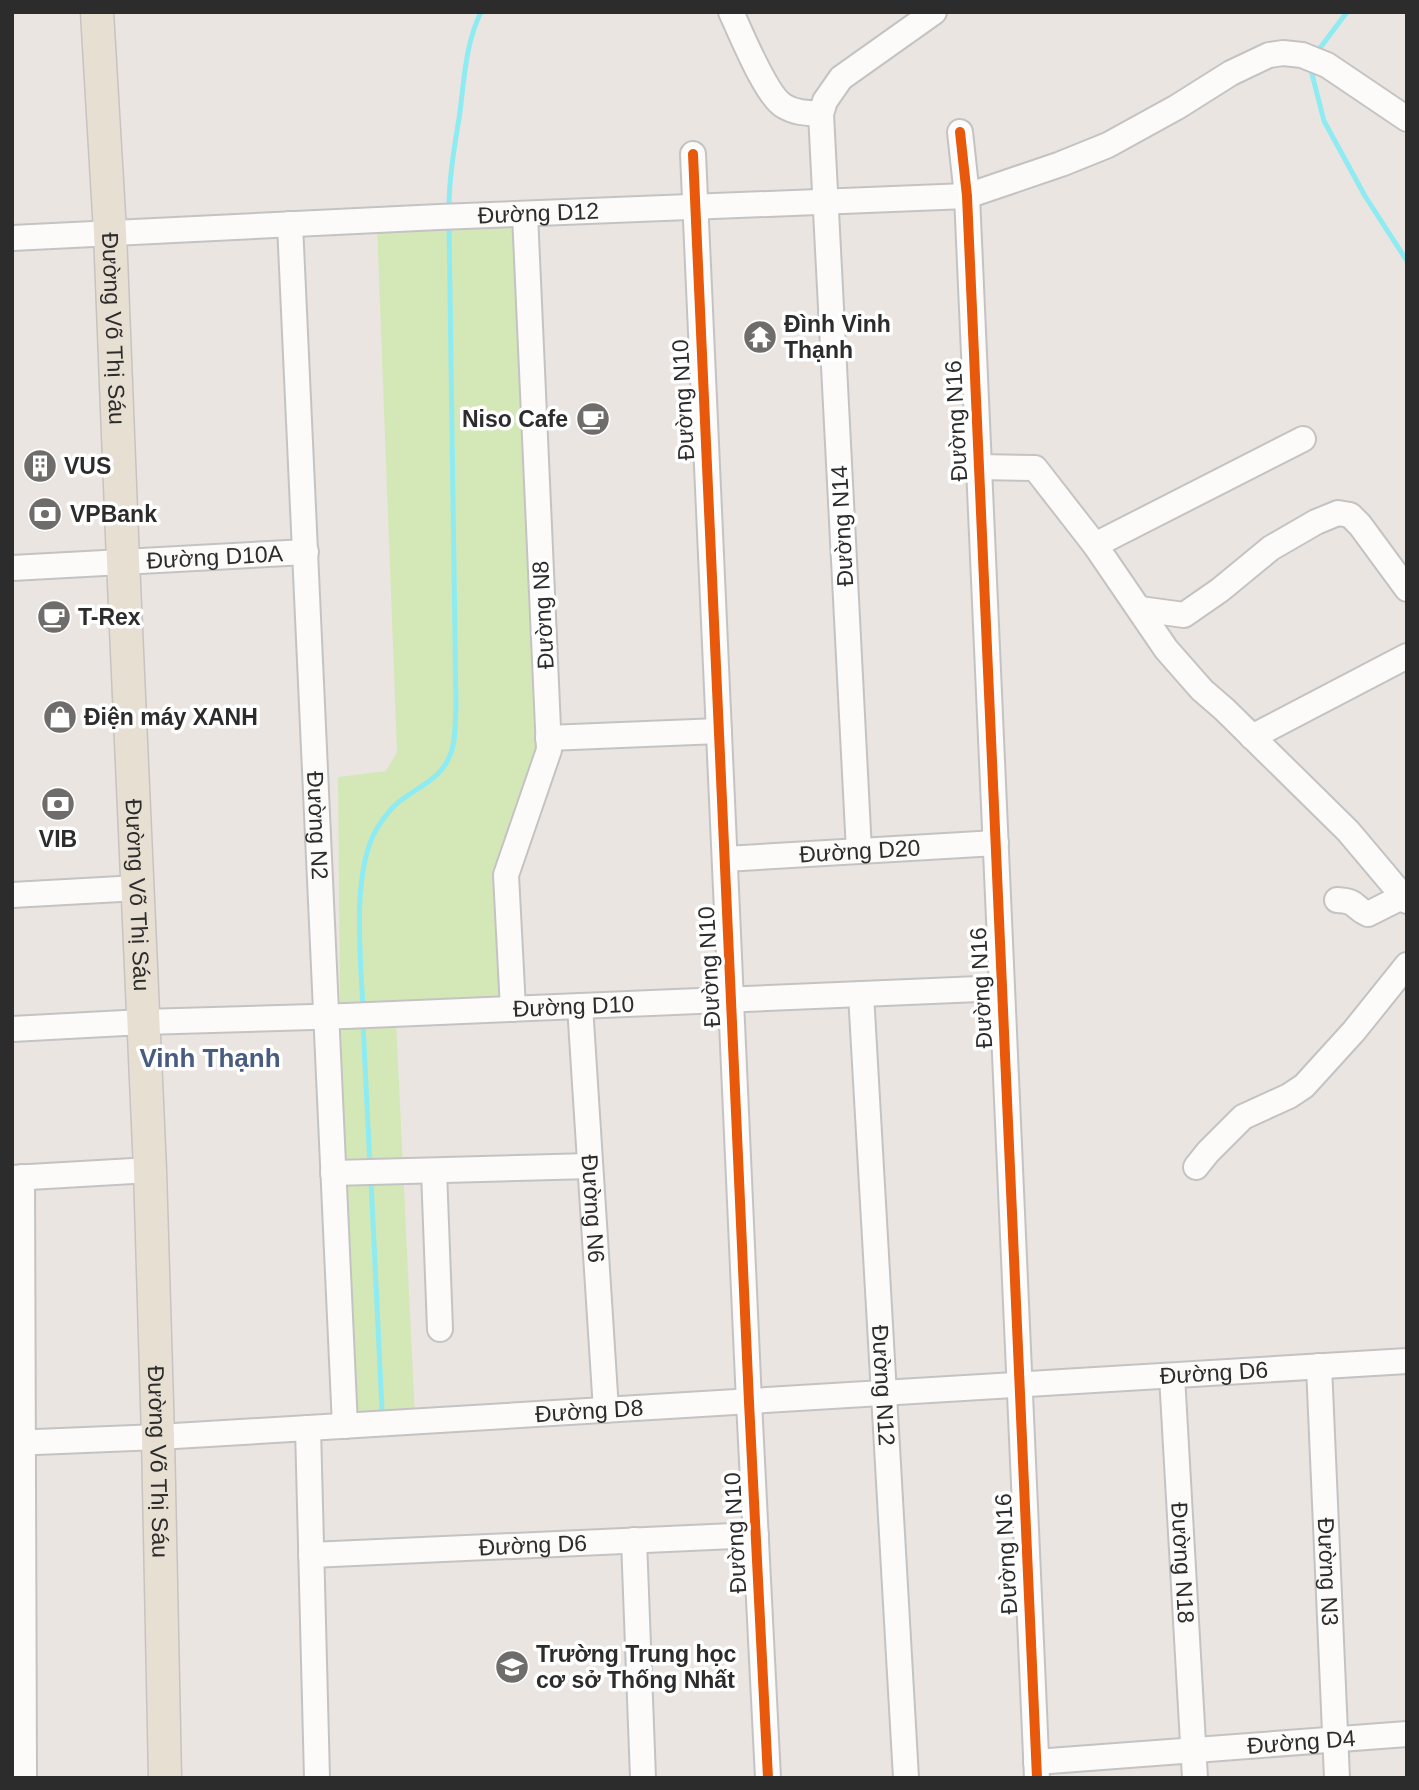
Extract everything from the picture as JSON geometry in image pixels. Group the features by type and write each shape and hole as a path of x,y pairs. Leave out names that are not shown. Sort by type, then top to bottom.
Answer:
{"main road":[{"name":"Đường Võ Thị Sáu","path":"97,12 110,232 150,1170 165,1778"}],"street":[{"path":"731,12 766,84 779,103 796,112 821,114 825,102 841,78 934,12"},
{"name":"Đường D12","path":"12,237 967,196 1108,145 1231,73 1269,55 1283,53 1302,55 1327,65 1407,119"},
{"name":"Đường N14","path":"821,114 859,851"},
{"name":"Đường N16","path":"960,132 967,196 1037,1770"},
{"name":"Đường N10","path":"693,154 768,1778"},
{"name":"Đường N8","path":"513,1009 506,875 549,750 526,214"},
{"name":"Đường N2","path":"290,224 306,552 336,1016 333,1173 345,1426"},
{"path":"1095,545 1303,439"},
{"path":"979,467 1035,468 1095,545 1166,649 1202,690 1348,831 1405,899 1368,914 1354,902 1337,900"},
{"path":"1140,609 1184,615 1220,590 1271,548 1338,513 1350,515 1360,524 1407,589"},
{"name":"Đường D10A","path":"12,568 306,552"},
{"path":"1252,737 1407,656"},
{"path":"548,738 719,731"},
{"name":"Đường D20","path":"725,859 996,843"},
{"path":"12,895 138,888"},
{"path":"1196,1167 1243,1117 1289,1096 1304,1086 1354,1031 1407,965"},
{"name":"Đường D10","path":"12,1029 1002,988"},
{"name":"Đường N12","path":"861,994 906,1778"},
{"name":"Đường N6","path":"580,1006 606,1410"},
{"path":"333,1173 590,1166"},
{"path":"24,1778 17,1177 150,1170"},
{"path":"434,1171 440,1329"},
{"name":"Đường D6","path":"1020,1385 1407,1361"},
{"name":"Đường N3","path":"1319,1366 1337,1778"},
{"name":"Đường N18","path":"1172,1376 1194,1750"},
{"name":"Đường D8","path":"18,1443 158,1437 1020,1385"},
{"path":"308,1428 317,1778"},
{"name":"Đường D6","path":"311,1555 756,1535"},
{"path":"634,1541 643,1778"},
{"name":"Đường D4","path":"1037,1770 1194,1750 1407,1734"},
{"path":"1194,1750 1195,1778"}],"green space":[{"path":"519,220 543,749 499,874 506,1003 340,1010 338,777 386,771 397,752 377,226"},
{"path":"396,1020 415,1418 350,1422 325,1022"}],"waterway":[{"path":"449,208 451,172 466,61 481,12"},
{"path":"1317,52 1347,12"},
{"path":"1313,68 1312,74 1324,121 1365,196 1407,261"},
{"path":"363,1010 359,918 360,893 368,849 376,830 393,807 441,770 450,755 454,738 456,708 449,222"},
{"path":"363,1023 370,1167"},
{"path":"371,1180 382,1410"}],"cycle path":[{"path":"960,132 967,196 1037,1778"},
{"path":"693,154 768,1778"}],"place":[{"name":"Đình Vinh Thạnh","path":"760,337"},
{"name":"Niso Cafe","path":"593,419"},
{"name":"VUS","path":"40,466"},
{"name":"VPBank","path":"45,514"},
{"name":"T-Rex","path":"54,617"},
{"name":"Điện máy XANH","path":"60,717"},
{"name":"VIB","path":"58,804"},
{"name":"Trường Trung học cơ sở Thống Nhất","path":"512,1667"}],"district":[{"name":"Vinh Thạnh","path":"210,1058"}]}
